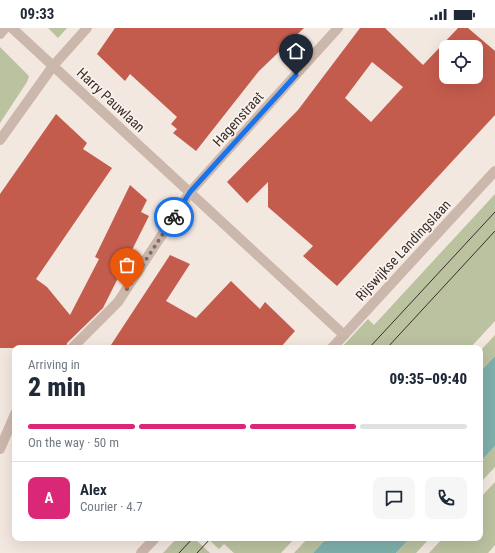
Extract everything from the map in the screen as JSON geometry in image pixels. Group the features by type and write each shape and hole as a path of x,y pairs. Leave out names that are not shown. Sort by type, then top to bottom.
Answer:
{"street":[{"path":"0,34 5,28"},
{"name":"Harry Pauwlaan","path":"12,28 344,335"},
{"path":"0,140 53,66 87,28"},
{"name":"Hagenstraat","path":"190,192 338,28"},
{"name":"Rijswijkse Landingslaan","path":"335,345 495,171"},
{"path":"75,345 118,302 190,192"},
{"path":"0,449 12,421"},
{"path":"141,553 152,541"}],"green space":[{"path":"48,28 67,28 58,38"},
{"path":"0,47 29,76 27,82 0,123"},
{"path":"495,194 495,321 473,345 344,345 368,319 374,325"},
{"path":"495,335 495,356 483,369 483,348"},
{"path":"495,446 495,467 483,480 483,459"},
{"path":"495,482 495,545 488,553 429,553 440,541 483,541 483,495"},
{"path":"174,541 197,541 210,553 163,553"},
{"path":"210,541 292,541 281,553 234,553 224,544 219,549"},
{"path":"305,541 324,541 313,553 294,553"},
{"path":"407,541 427,541 416,553 396,553"}],"water":[{"path":"495,356 495,446 483,459 483,369"},
{"path":"324,541 407,541 396,553 313,553"}],"building":[{"path":"115,28 304,28 259,71 196,151 173,133 177,129 171,124 177,117 130,74 125,81 97,54"},
{"path":"360,28 385,28 423,65 439,48 439,84 483,84 483,41 495,51 495,115 337,286 303,256 313,246 268,207 268,182 247,203 227,182 298,110","holes":["372,62 403,87 371,122 345,98"]},
{"path":"458,28 468,28 482,40 447,40"},
{"path":"56,114 87,143 83,149 112,168 36,279 47,287 70,315 99,259 95,257 130,185 147,200 141,212 149,216 103,308 67,345 12,345 12,348 0,348 0,194"},
{"path":"170,255 190,264 166,301 196,318 231,281 260,309 265,302 295,331 283,345 111,345"}],"tram line":[{"path":"372,345 495,212"},
{"path":"390,345 495,231"},
{"path":"179,553 190,541"},
{"path":"197,553 208,541"}],"way so far":[{"path":"127,289 174,217"}],"route":[{"path":"174,217 190,192 296,75"}]}
